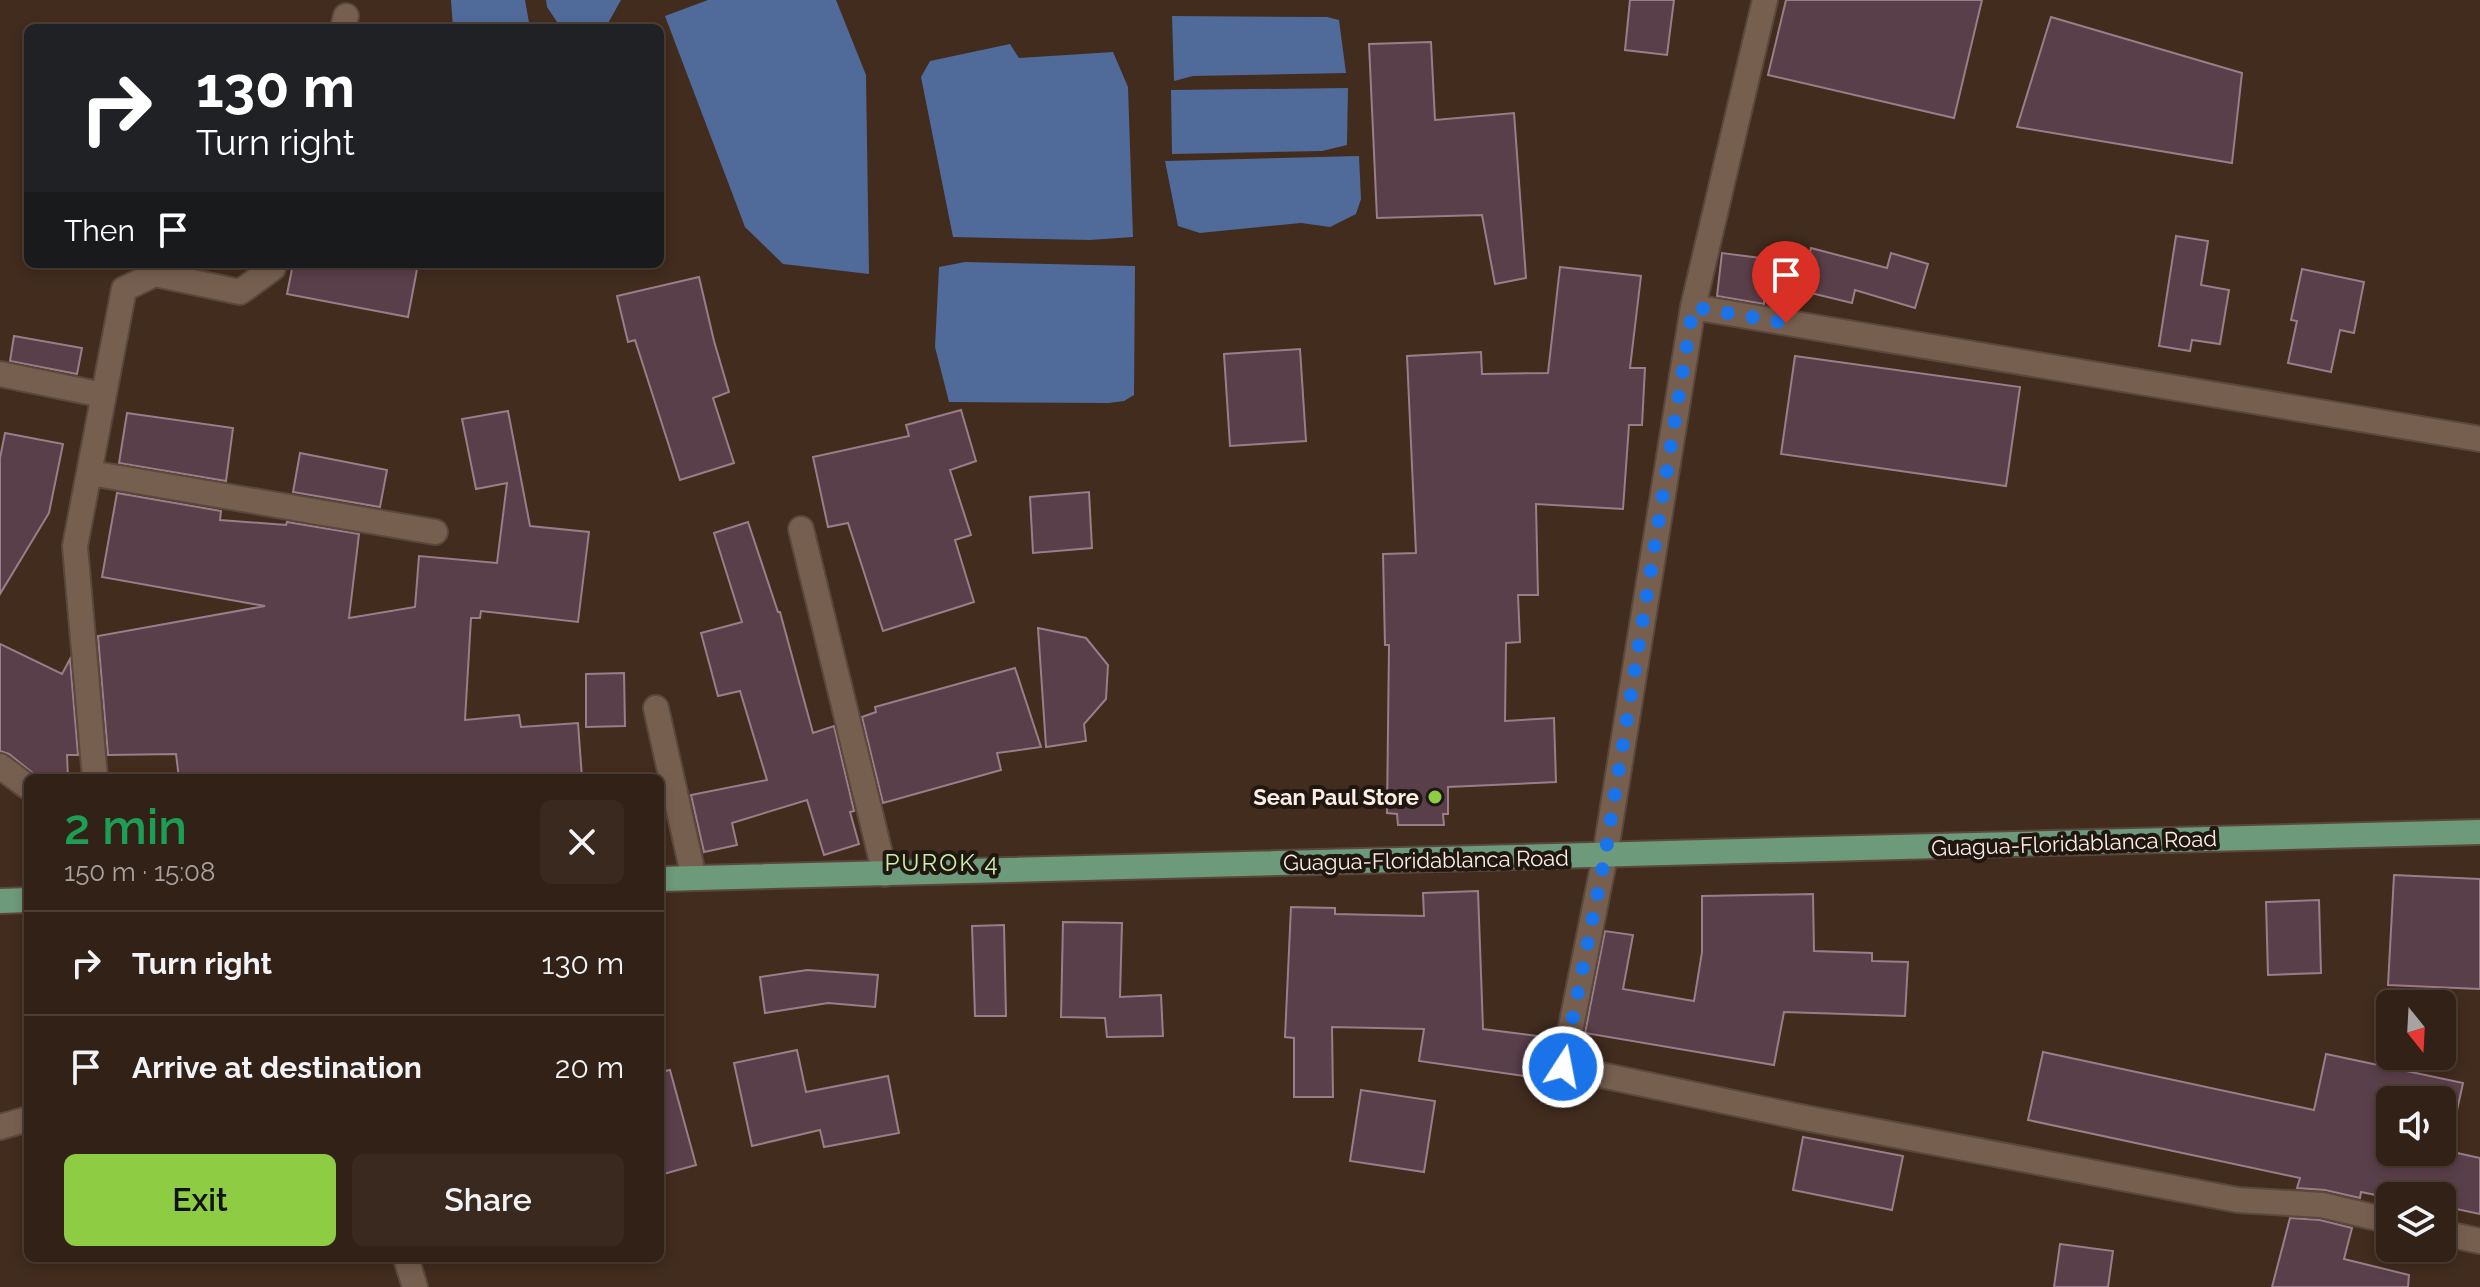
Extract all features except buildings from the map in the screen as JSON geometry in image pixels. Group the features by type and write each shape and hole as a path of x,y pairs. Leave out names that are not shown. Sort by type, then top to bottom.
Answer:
{"main road":[{"name":"Guagua-Floridablanca Road","path":"664,879 2480,832"},
{"path":"0,901 24,900"}],"street":[{"path":"1765,0 1693,307 1605,856 1563,1067 1800,1117 2238,1200 2322,1205 2376,1218"},
{"path":"95,774 75,546 124,289 155,274 240,292 273,268"},
{"path":"1693,307 2480,439"},
{"path":"0,374 103,395"},
{"path":"90,473 435,532"},
{"path":"801,529 885,874"},
{"path":"656,708 694,878"},
{"path":"0,766 24,784"},
{"path":"0,1127 24,1120"},
{"path":"2456,1236 2480,1241"},
{"path":"407,1262 415,1287"}],"water":[{"path":"451,0 525,0 529,24 453,24"},
{"path":"546,0 621,0 608,24 558,24"},
{"path":"708,0 836,0 866,75 869,274 783,264 745,227 665,16"},
{"path":"1172,16 1327,17 1339,20 1346,73 1193,76 1174,81"},
{"path":"1010,44 1019,58 1113,52 1128,87 1133,237 1090,240 953,237 921,77 930,61"},
{"path":"1348,88 1347,145 1322,151 1172,154 1171,90"},
{"path":"1359,156 1361,199 1356,214 1330,227 1301,223 1200,233 1178,226 1165,161"},
{"path":"965,262 1135,266 1134,395 1124,401 1109,403 949,402 935,347 939,267"}],"place":[{"name":"Sean Paul Store","path":"1435,797"}],"district":[{"name":"PUROK 4","path":"942,862"}],"route":[{"path":"1563,1067 1605,856 1693,307 1786,323"}]}
